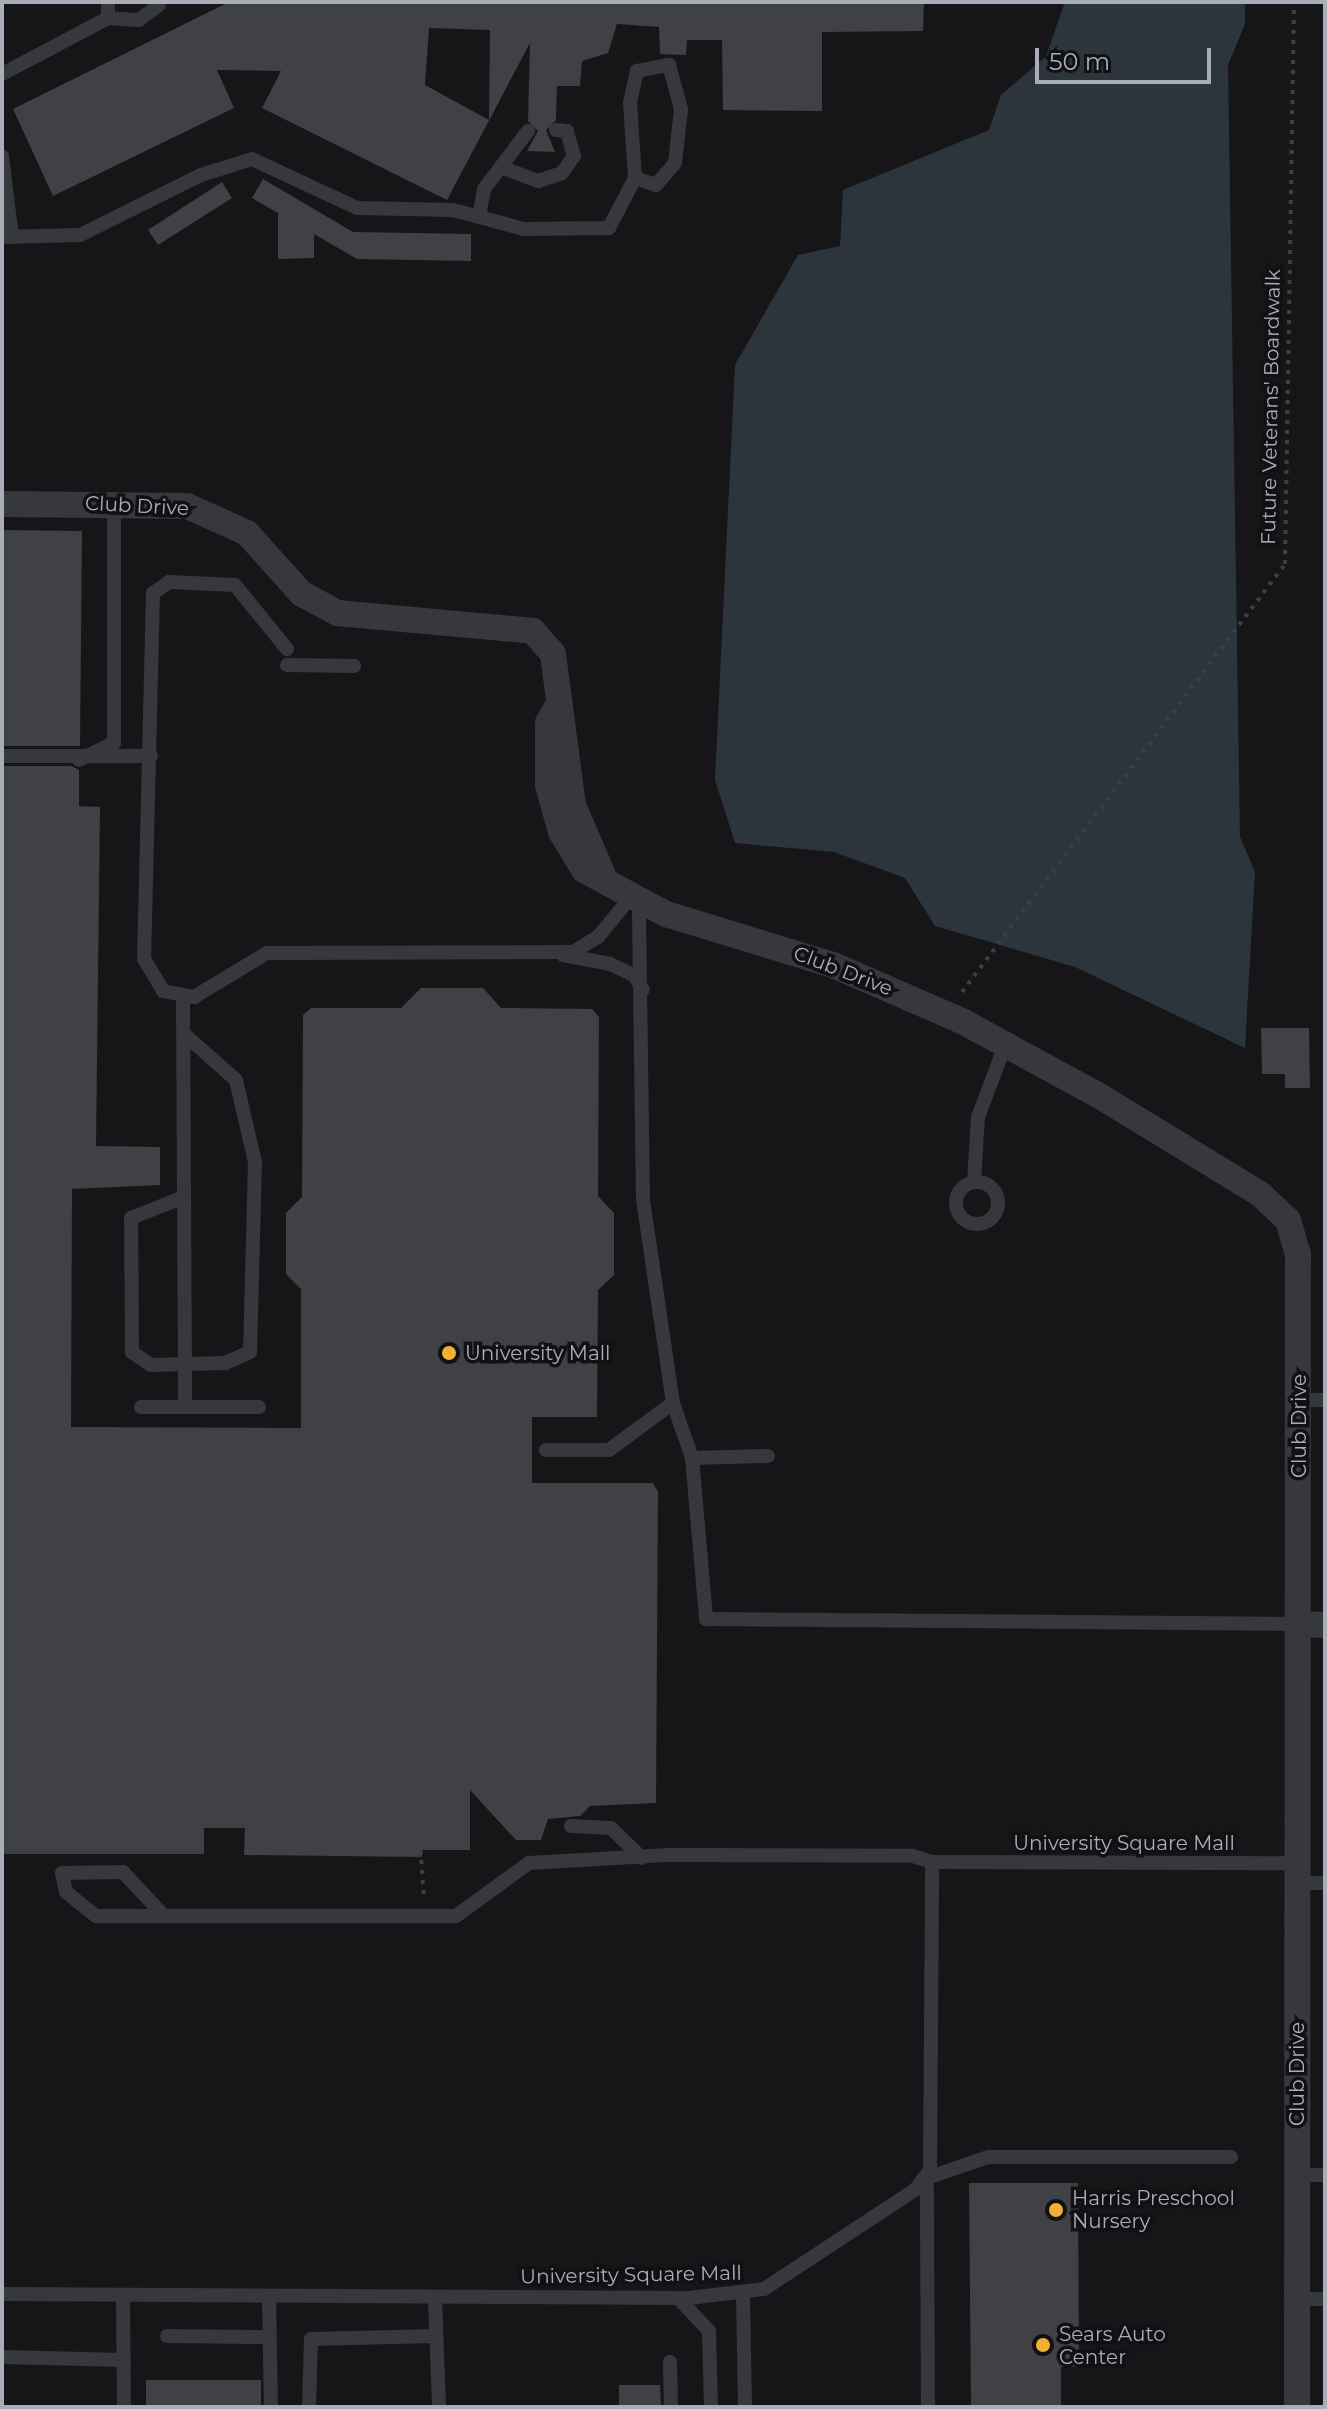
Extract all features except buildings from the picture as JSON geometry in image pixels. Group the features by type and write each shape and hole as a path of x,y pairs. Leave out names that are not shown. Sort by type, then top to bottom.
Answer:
{"street":[{"name":"Club Drive","path":"2,504 187,506 228,520 302,594 337,613 533,631 553,654 558,705 548,723 555,816 584,870 603,875 635,900 833,965 1006,1043 1260,1194 1288,1220 1298,1254 1312,1400 1299,1624 1297,2407"},
{"path":"1299,1624 1325,1625"}],"lane":[{"path":"108,2 108,18"},
{"path":"2,74 108,18 139,20 159,5"},
{"path":"2,156 7,237 80,235 201,175 252,159 357,208 479,217 524,229 609,228 635,178 630,103 637,71 669,65 681,109 675,163 656,185 635,178"},
{"path":"501,167 538,181 562,173 574,156 567,131 556,130"},
{"path":"479,217 480,198 528,131"},
{"path":"79,760 114,743 114,504"},
{"path":"287,649 235,585 157,587 144,959 155,985 183,998 204,993 267,953 559,954 610,964 634,975 643,991"},
{"path":"287,665 354,666"},
{"path":"2,756 151,756"},
{"path":"559,954 598,937 635,900"},
{"path":"635,900 643,991 643,1200 673,1403 692,1458 706,1619 1299,1624"},
{"path":"183,998 185,1407"},
{"path":"184,1034 236,1080 258,1209 250,1352 225,1363 151,1365 132,1352 131,1218 184,1197"},
{"path":"974,1182 978,1117 1006,1043"},
{"path":"546,1450 609,1450 673,1403"},
{"path":"141,1407 259,1407"},
{"path":"692,1458 768,1456"},
{"path":"571,1826 611,1828 642,1858"},
{"name":"University Square Mall","path":"164,1916 123,1872 62,1873 66,1892 96,1916 164,1916 425,1916 469,1910 521,1865 642,1858 884,1855 932,1862 1298,1873 1325,1883"},
{"path":"928,2407 927,2178 932,1862"},
{"name":"University Square Mall","path":"2,2294 678,2298 743,2294 774,2284 927,2178 988,2157 1231,2157"},
{"path":"1297,2175 1325,2175"},
{"path":"743,2294 745,2407"},
{"path":"123,2295 124,2407"},
{"path":"269,2296 271,2407"},
{"path":"435,2297 439,2407"},
{"path":"678,2298 709,2331 711,2407"},
{"path":"1297,2299 1325,2299"},
{"path":"167,2336 269,2337"},
{"path":"309,2407 311,2339 436,2336"},
{"path":"2,2357 124,2360"},
{"path":"670,2362 671,2407"}],"path":[{"name":"Future Veterans' Boardwalk","path":"962,992 1285,564 1294,2"},
{"path":"42,1520 104,1628 385,1702 412,1730 425,1916"}],"shaded area":[{"path":"1065,2 1245,2 1245,24 1228,65 1240,837 1255,872 1245,1048 1075,967 935,926 905,878 834,852 735,843 715,780 735,365 798,255 840,246 843,190 989,130 1001,95 1046,56"}],"place":[{"name":"University Mall","path":"449,1353"},
{"name":"Harris Preschool Nursery","path":"1056,2210"},
{"name":"Sears Auto Center","path":"1043,2345"}]}
